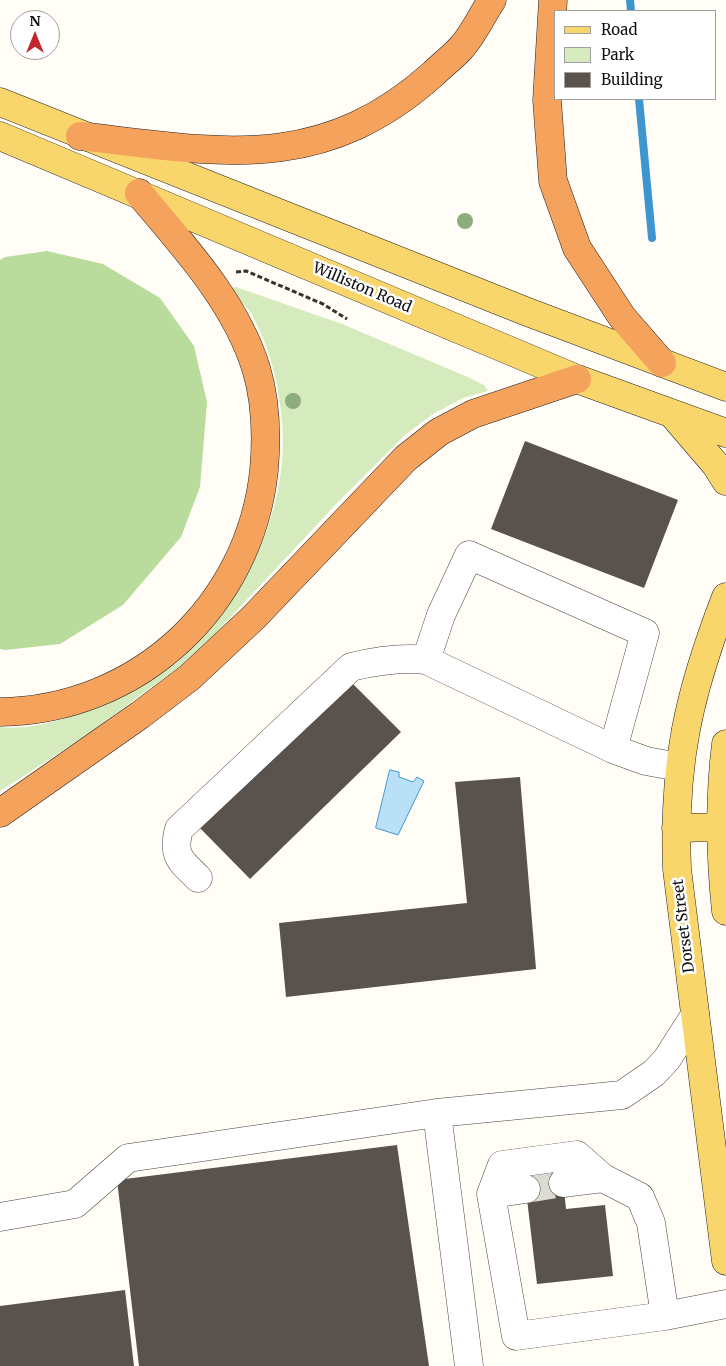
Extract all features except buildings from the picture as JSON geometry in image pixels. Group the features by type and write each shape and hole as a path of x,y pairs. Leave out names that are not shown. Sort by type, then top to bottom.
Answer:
{"highway":[{"path":"80,136 229,151 268,149 305,144 346,131 376,117 411,93 462,48 492,0"},
{"path":"553,0 547,100 553,182 576,248 622,317 662,363"},
{"path":"0,712 33,711 66,705 96,694 155,660 182,638 207,612 223,590 248,542 255,516 262,489 266,428 257,371 247,342 214,285 139,193"},
{"path":"0,813 140,715 190,677 254,617 406,458 439,432 473,414 577,379"}],"main road":[{"path":"7,105 80,136 726,387"},
{"name":"Williston Road","path":"2,136 577,379 674,416 726,433"},
{"path":"674,416 716,465 726,481"},
{"name":"Dorset Street","path":"726,597 691,697 679,767 676,828 678,869 726,1261"},
{"path":"726,744 720,789 723,826 721,867 726,911"},
{"path":"676,828 723,826"}],"lane":[{"path":"426,660 441,616 469,555 645,633 613,750"},
{"path":"198,878 178,858 175,843 179,829 351,667 379,660 410,658 426,660 613,750 646,761 679,767"},
{"path":"0,1217 75,1204 128,1158 437,1113 622,1095 654,1073 667,1059 695,1015"},
{"path":"437,1113 468,1366"},
{"path":"665,1316 651,1223 640,1197 603,1178 577,1155 502,1165 491,1194 516,1336 665,1316 726,1304"},
{"path":"563,1184 603,1178"},
{"path":"491,1194 526,1189"}],"path":[{"path":"234,272 246,271 323,304 347,319"}],"green space":[{"path":"47,251 103,264 160,298 194,346 207,402 200,487 181,537 123,605 60,644 5,650 0,649 0,260 5,257"},
{"path":"236,287 342,324 470,378 484,385 488,391 463,398 433,414 406,434 338,502 211,638 180,666 81,739 0,791 0,727 10,728 41,724 81,713 118,697 178,662 202,638 224,610 244,580 260,549 272,515 280,481 283,447 281,412 275,374 268,350 252,315 233,292 232,288"}],"water":[{"path":"390,770 399,772 399,777 413,782 417,777 424,781 398,835 376,828"}],"waterway":[{"path":"630,0 631,10"},
{"path":"639,100 652,238"}],"tunnel":[{"path":"526,1189 563,1183"}]}
